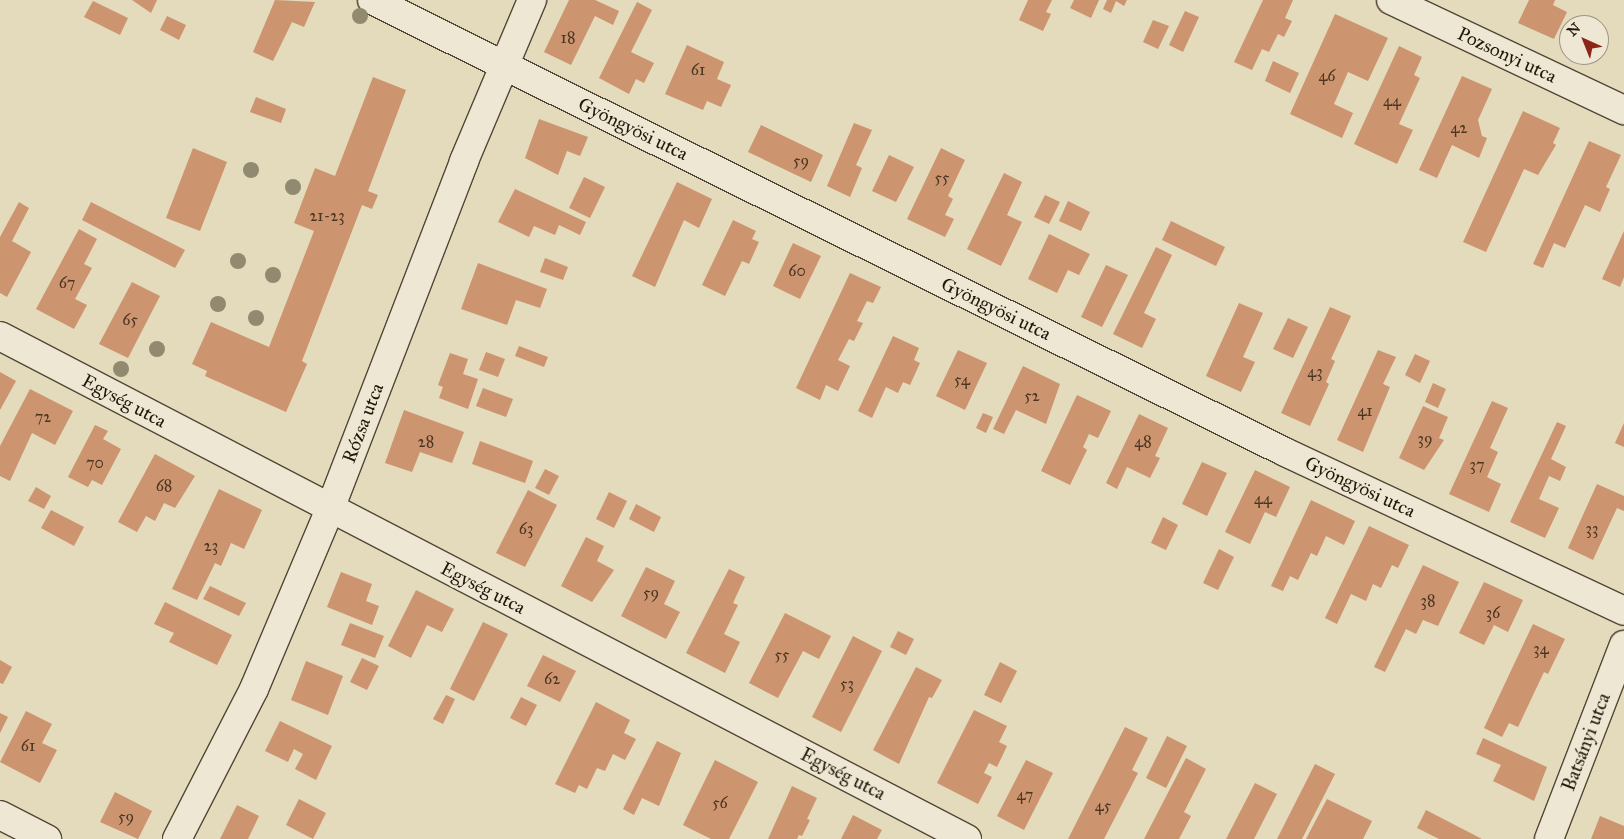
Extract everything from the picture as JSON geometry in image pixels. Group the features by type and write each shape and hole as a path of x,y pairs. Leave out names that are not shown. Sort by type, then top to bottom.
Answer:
{"street":[{"name":"Gyöngyösi utca","path":"372,0 1285,452 1624,611"},
{"name":"Rózsa utca","path":"177,839 254,689 330,509 502,65 532,0"},
{"name":"Pozsonyi utca","path":"1391,0 1624,110"},
{"name":"Egység utca","path":"0,336 967,839"},
{"name":"Batsányi utca","path":"1549,839 1624,645"},
{"path":"0,815 47,839"}],"building":[{"path":"132,0 157,0 151,13"},
{"path":"275,0 315,2 304,27 292,22 273,61 253,52"},
{"path":"569,0 595,0 619,11 613,25 595,16 571,65 544,52"},
{"path":"1028,0 1052,0 1046,12 1051,14 1043,31 1019,20"},
{"path":"1074,0 1099,0 1091,18 1070,8"},
{"path":"1107,0 1127,0 1124,6 1116,1 1111,13 1103,9"},
{"path":"1263,0 1293,0 1285,18 1292,21 1284,37 1278,34 1269,52 1262,49 1252,70 1234,62"},
{"path":"1529,0 1555,0 1553,5 1567,12 1566,15 1559,15 1559,29 1554,39 1518,23"},
{"path":"93,1 128,18 120,35 84,17"},
{"path":"637,2 652,10 631,52 654,63 644,83 636,79 629,94 599,78"},
{"path":"1185,11 1199,17 1183,52 1169,45"},
{"path":"1335,14 1388,38 1368,81 1348,72 1334,104 1353,113 1342,138 1290,114"},
{"path":"167,16 186,25 179,40 160,30"},
{"path":"1153,20 1169,26 1158,49 1143,42"},
{"path":"687,45 724,62 717,79 731,85 721,107 707,101 703,110 665,94"},
{"path":"1399,46 1422,57 1414,75 1420,78 1399,124 1413,130 1397,164 1354,144"},
{"path":"1273,61 1299,73 1290,93 1265,81"},
{"path":"1462,76 1492,89 1478,120 1482,136 1487,138 1479,158 1452,145 1437,178 1419,170"},
{"path":"373,77 406,90 368,191 378,195 372,209 362,205 302,361 307,364 286,412 205,376 207,371 192,364 211,322 269,347 314,231 294,223 315,168 335,176"},
{"path":"256,97 286,109 281,123 250,112"},
{"path":"1523,111 1560,128 1553,143 1556,145 1538,175 1524,169 1486,252 1463,242"},
{"path":"539,119 588,137 580,156 567,151 558,175 525,158"},
{"path":"854,123 872,130 856,165 862,168 850,197 827,186"},
{"path":"761,125 823,155 811,182 748,152"},
{"path":"1589,141 1621,155 1606,187 1610,189 1600,212 1585,205 1565,248 1554,243 1543,268 1533,264"},
{"path":"193,148 227,162 200,231 166,218"},
{"path":"941,148 965,160 948,196 953,199 945,215 954,219 945,237 907,219"},
{"path":"889,155 914,167 896,202 872,191"},
{"path":"1004,173 1022,182 1007,215 1022,222 1001,266 967,249"},
{"path":"584,177 605,187 590,218 569,208"},
{"path":"677,182 712,199 699,228 684,220 655,287 632,276"},
{"path":"515,189 586,222 580,235 559,225 555,235 534,226 529,237 498,222"},
{"path":"1045,195 1060,202 1049,224 1034,217"},
{"path":"1068,201 1090,212 1081,231 1059,221"},
{"path":"19,202 29,208 12,241 31,252 7,297 0,293 0,237"},
{"path":"91,202 185,250 175,268 82,220"},
{"path":"733,220 756,231 752,239 759,242 749,264 742,261 725,296 702,285"},
{"path":"1171,221 1225,247 1216,266 1162,240"},
{"path":"79,229 97,239 84,264 92,268 75,299 87,305 74,329 36,309"},
{"path":"1624,231 1624,277 1620,287 1602,279"},
{"path":"1049,234 1090,254 1079,275 1068,270 1057,293 1028,279"},
{"path":"793,243 821,256 800,299 773,286"},
{"path":"1156,247 1172,255 1144,313 1156,319 1142,348 1113,334"},
{"path":"545,258 568,267 563,280 540,272"},
{"path":"478,263 547,289 540,308 516,300 507,325 461,309"},
{"path":"1106,265 1128,275 1102,327 1081,317"},
{"path":"850,273 881,287 873,303 867,301 857,321 863,323 854,341 849,339 838,360 850,366 838,391 826,385 820,400 796,388"},
{"path":"132,282 160,296 128,358 99,344"},
{"path":"1239,303 1263,313 1243,357 1255,362 1241,392 1206,376"},
{"path":"1330,307 1351,316 1331,359 1335,361 1326,382 1329,384 1310,426 1281,413"},
{"path":"1288,318 1308,327 1293,358 1273,349"},
{"path":"893,336 919,348 914,360 920,363 910,385 903,382 898,393 886,387 872,418 858,411"},
{"path":"519,346 548,357 544,367 515,356"},
{"path":"958,350 987,363 965,410 936,396"},
{"path":"1378,350 1396,357 1383,384 1390,387 1363,452 1337,440"},
{"path":"486,352 505,359 498,377 479,370"},
{"path":"450,353 468,359 463,374 478,379 468,409 439,398 443,387 438,385"},
{"path":"1415,354 1430,361 1420,383 1405,375"},
{"path":"1023,366 1060,384 1046,424 1016,410 1004,434 993,429"},
{"path":"0,372 16,381 0,410"},
{"path":"1433,383 1446,389 1438,408 1425,402"},
{"path":"483,388 513,399 506,417 476,406"},
{"path":"30,389 73,411 55,445 32,433 10,481 0,476 0,446"},
{"path":"1077,395 1111,411 1098,438 1089,434 1083,447 1087,450 1070,485 1041,471"},
{"path":"1492,401 1508,408 1490,448 1498,452 1487,477 1501,484 1489,512 1449,494"},
{"path":"1423,406 1448,417 1439,438 1444,440 1424,470 1399,458"},
{"path":"404,410 464,432 452,463 420,452 412,472 385,463"},
{"path":"983,413 993,417 986,433 976,428"},
{"path":"1139,414 1168,428 1155,456 1160,458 1150,478 1127,467 1117,489 1106,483"},
{"path":"1557,422 1566,426 1551,459 1566,467 1560,481 1549,476 1539,499 1559,508 1545,538 1510,522"},
{"path":"1624,423 1624,447 1615,443"},
{"path":"95,425 108,431 103,439 121,449 102,485 92,480 88,487 68,477"},
{"path":"480,441 533,461 525,483 472,464"},
{"path":"155,454 195,476 175,508 164,503 155,521 146,516 137,532 118,522"},
{"path":"1202,462 1227,473 1207,516 1182,504"},
{"path":"545,469 559,476 549,495 535,488"},
{"path":"1255,470 1290,487 1276,517 1265,512 1250,544 1225,532"},
{"path":"1597,484 1624,496 1624,511 1617,508 1593,560 1568,548"},
{"path":"36,487 51,496 44,509 28,501"},
{"path":"219,489 262,510 244,549 231,543 221,566 215,563 197,600 172,589"},
{"path":"528,490 557,505 525,567 496,553"},
{"path":"609,492 627,501 614,528 596,519"},
{"path":"1311,500 1355,521 1344,545 1326,536 1317,556 1311,553 1298,580 1290,576 1283,591 1271,586"},
{"path":"636,504 661,517 654,532 629,519"},
{"path":"51,510 84,527 74,546 41,528"},
{"path":"1163,517 1178,525 1166,550 1151,543"},
{"path":"1369,526 1409,545 1398,568 1392,565 1381,588 1373,584 1366,601 1351,594 1337,624 1325,618"},
{"path":"586,537 604,546 597,561 614,570 592,602 561,586"},
{"path":"1219,549 1234,557 1218,590 1203,583"},
{"path":"1423,565 1459,582 1438,626 1423,620 1416,634 1406,629 1385,672 1374,667"},
{"path":"646,567 675,581 664,604 680,612 666,639 621,616"},
{"path":"729,569 745,577 733,603 738,605 724,634 740,642 725,673 686,653"},
{"path":"341,572 372,584 366,601 379,606 372,625 327,607"},
{"path":"1484,582 1523,600 1508,632 1494,625 1484,645 1459,633"},
{"path":"210,586 246,603 239,616 203,599"},
{"path":"416,590 454,609 442,632 427,625 411,658 388,646"},
{"path":"165,602 232,635 217,665 169,642 174,633 154,624"},
{"path":"785,613 831,636 819,659 803,651 778,698 749,683"},
{"path":"483,622 508,634 474,701 450,689"},
{"path":"350,623 384,636 375,658 341,645"},
{"path":"1533,624 1565,639 1548,674 1544,672 1518,727 1509,723 1502,737 1484,728"},
{"path":"898,631 914,639 906,655 890,647"},
{"path":"853,636 882,651 841,732 812,717"},
{"path":"543,655 576,671 560,702 527,686"},
{"path":"362,658 379,666 367,690 350,682"},
{"path":"0,660 12,667 3,684 0,683"},
{"path":"306,661 343,676 328,715 291,700"},
{"path":"1000,662 1017,671 1001,703 984,695"},
{"path":"916,667 942,680 932,698 929,697 899,764 873,750"},
{"path":"446,695 455,699 443,724 433,719"},
{"path":"521,697 537,705 526,726 510,718"},
{"path":"596,702 630,720 624,733 636,739 625,760 613,754 605,771 597,768 587,789 579,785 575,793 555,784"},
{"path":"974,710 1007,726 999,742 1007,746 997,767 989,763 984,773 992,777 978,804 937,783"},
{"path":"26,711 52,724 42,743 57,750 40,783 0,762"},
{"path":"0,713 8,717 0,733"},
{"path":"280,721 332,746 316,780 295,769 303,754 294,749 288,762 265,751"},
{"path":"1125,727 1148,738 1132,770 1138,773 1104,839 1068,839"},
{"path":"1167,736 1187,746 1166,788 1146,778"},
{"path":"1483,738 1547,767 1534,801 1493,781 1501,765 1476,754"},
{"path":"657,741 681,753 659,806 642,798 634,815 623,809"},
{"path":"1186,758 1206,769 1184,812 1191,816 1179,839 1144,839"},
{"path":"715,760 758,782 729,839 711,839 683,825"},
{"path":"1026,760 1053,773 1024,830 997,816"},
{"path":"1315,764 1335,774 1302,839 1277,839"},
{"path":"1255,783 1277,794 1254,839 1226,839"},
{"path":"792,786 817,798 807,819 810,820 802,836 799,835 797,839 768,839"},
{"path":"115,792 152,811 138,839 100,822"},
{"path":"299,799 326,813 313,839 286,825"},
{"path":"1327,799 1372,821 1363,839 1306,839"},
{"path":"237,805 259,816 248,839 220,839"},
{"path":"1426,810 1482,839 1439,839 1417,828"},
{"path":"853,815 882,830 877,839 841,839"},
{"path":"1600,816 1624,826 1624,839 1591,839"}]}
